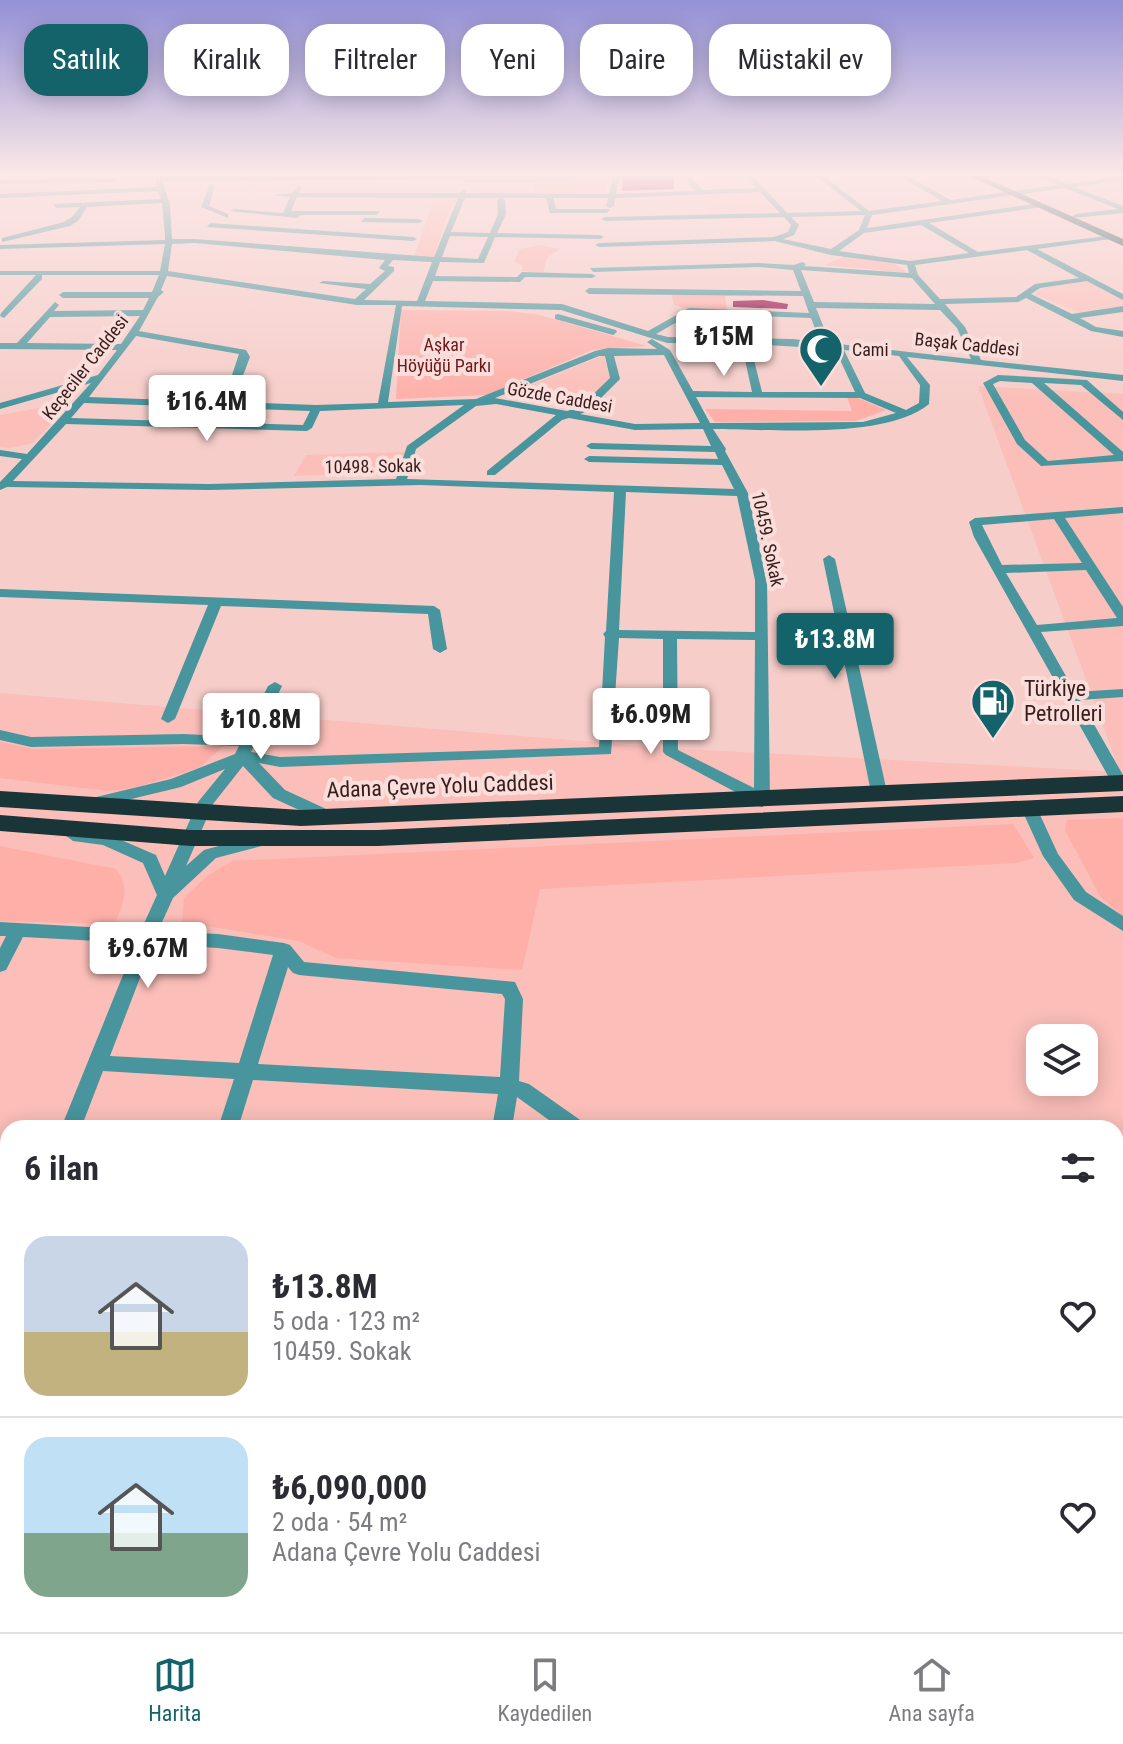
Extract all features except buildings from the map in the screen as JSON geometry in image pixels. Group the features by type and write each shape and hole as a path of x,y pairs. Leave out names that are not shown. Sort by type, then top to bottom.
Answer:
{"highway":[{"name":"Adana Çevre Yolu Caddesi","path":"0,799 202,815 329,817 879,792 1122,790"},
{"path":"0,824 191,838 378,838 1029,808 1122,790"}],"street":[{"path":"163,275 168,252"},
{"path":"320,252 436,261 481,261 486,252"},
{"path":"406,259 408,252"},
{"path":"420,303 440,252"},
{"path":"583,252 596,257 914,276"},
{"path":"577,316 589,291 597,252"},
{"path":"430,278 520,280 522,274 596,257 644,252"},
{"path":"796,267 833,252"},
{"path":"834,252 910,263 989,252"},
{"path":"1037,252 1123,297"},
{"path":"119,272 168,257"},
{"path":"357,302 391,269 383,268 391,258"},
{"path":"97,273 104,263"},
{"path":"910,263 914,276 961,327 976,360"},
{"path":"758,265 765,293"},
{"path":"796,267 826,345"},
{"name":"Başak Caddesi","path":"3,276 119,272 163,275 357,302 470,304 577,316 686,346 839,350 1123,382"},
{"path":"308,296 336,272"},
{"name":"Başak Caddesi","path":"3,276 163,275 317,301 399,307 500,308 577,316"},
{"name":"Keçeciler Caddesi","path":"2,486 85,398 134,333 156,295 163,275"},
{"path":"0,286 3,276"},
{"path":"4,315 39,277"},
{"path":"20,346 80,277"},
{"path":"470,304 480,279"},
{"path":"812,305 1011,300 1038,286 1086,279"},
{"path":"63,295 156,295 173,284 194,282"},
{"path":"323,283 372,287"},
{"path":"589,291 808,294"},
{"path":"667,292 672,305 689,311 816,316"},
{"path":"733,293 733,313"},
{"path":"1025,294 1094,329 1123,334"},
{"path":"382,406 399,307"},
{"path":"1072,317 1123,309"},
{"path":"650,338 689,311"},
{"path":"49,314 146,313"},
{"path":"134,333 243,352 245,357 227,405"},
{"name":"Başak Caddesi","path":"650,338 700,343 826,345 976,360 1123,382"},
{"name":"10459. Sokak","path":"650,338 667,352 742,493 761,580 762,799"},
{"path":"0,346 122,347"},
{"path":"401,482 411,448 479,401 585,357 608,351 667,352 686,346"},
{"path":"747,346 758,395"},
{"path":"839,350 861,395"},
{"path":"491,473 558,418 584,409 614,382 608,351"},
{"path":"689,394 861,395 906,414 924,404 926,395 925,385 903,358"},
{"path":"0,408 100,377"},
{"path":"1123,382 998,378 988,383 1031,454 1045,464 1123,458"},
{"path":"1034,379 1123,458"},
{"path":"1084,382 1123,417"},
{"name":"Gözde Caddesi","path":"0,408 85,398 316,408 479,401 573,413 635,427 708,428 863,425 906,414"},
{"path":"65,421 307,428 316,408"},
{"path":"591,446 724,455"},
{"path":"0,453 29,457"},
{"path":"589,459 724,455"},
{"name":"10498. Sokak","path":"2,486 218,487 401,482 742,493"},
{"path":"0,735 31,742 184,739 280,762 606,751 620,491"},
{"path":"1121,512 975,522 1122,790"},
{"path":"1034,629 1123,620 1058,516"},
{"path":"829,559 879,792"},
{"path":"1000,569 1090,566"},
{"path":"0,593 434,610 440,649"},
{"path":"168,719 216,601"},
{"path":"610,634 763,636"},
{"path":"670,635 671,752 762,799"},
{"path":"74,1120 147,937 206,802 244,752 275,686"},
{"path":"1072,696 1123,693"},
{"path":"79,807 176,783 244,752"},
{"path":"244,752 279,794 329,817"},
{"path":"1029,808 1051,856 1080,896 1123,925"},
{"path":"0,824 106,840 130,848 150,859 165,895"},
{"path":"165,895 210,854 263,840"},
{"path":"0,965 9,930 218,941 284,950 299,968 508,987 514,999 509,1086 503,1120"},
{"path":"230,1120 284,950"},
{"path":"97,1063 509,1086 522,1090 565,1120"}],"shaded area":[{"path":"1088,281 1123,298 1123,308 1083,314 1034,294 1043,288"},
{"path":"604,355 610,381 579,408 506,395"},
{"path":"978,386 1123,394 1123,1120 0,1120 0,693 665,748 1120,772"},
{"path":"62,404 67,407 33,443 0,447 0,415"},
{"path":"405,452 400,471 294,476 306,455"}],"green space":[{"path":"416,252 435,252 433,258 414,257"},
{"path":"518,252 555,252 547,258 543,273 521,271 523,266 514,261"},
{"path":"845,256 894,263 907,273 825,265"},
{"path":"671,293 731,296 725,296 727,311 691,310 674,305"},
{"name":"Aşkar Höyüğü Parkı","path":"401,310 536,314 647,346 592,350 487,395 396,399"},
{"path":"847,397 858,398 886,410 856,421 715,422 705,409 852,411"},
{"path":"0,742 34,749 224,746 199,768 133,788 110,791 0,778"},
{"path":"1123,818 1123,916 1100,896 1065,830 1067,820"},
{"path":"1013,824 1034,858 1016,863 540,889 522,970 336,958 299,941 182,922 184,898 207,876 232,861"},
{"path":"0,846 116,869 124,889 115,924 0,921"}],"place":[{"name":"Cami","path":"821,388"},
{"name":"Türkiye Petrolleri","path":"993,740"}]}
